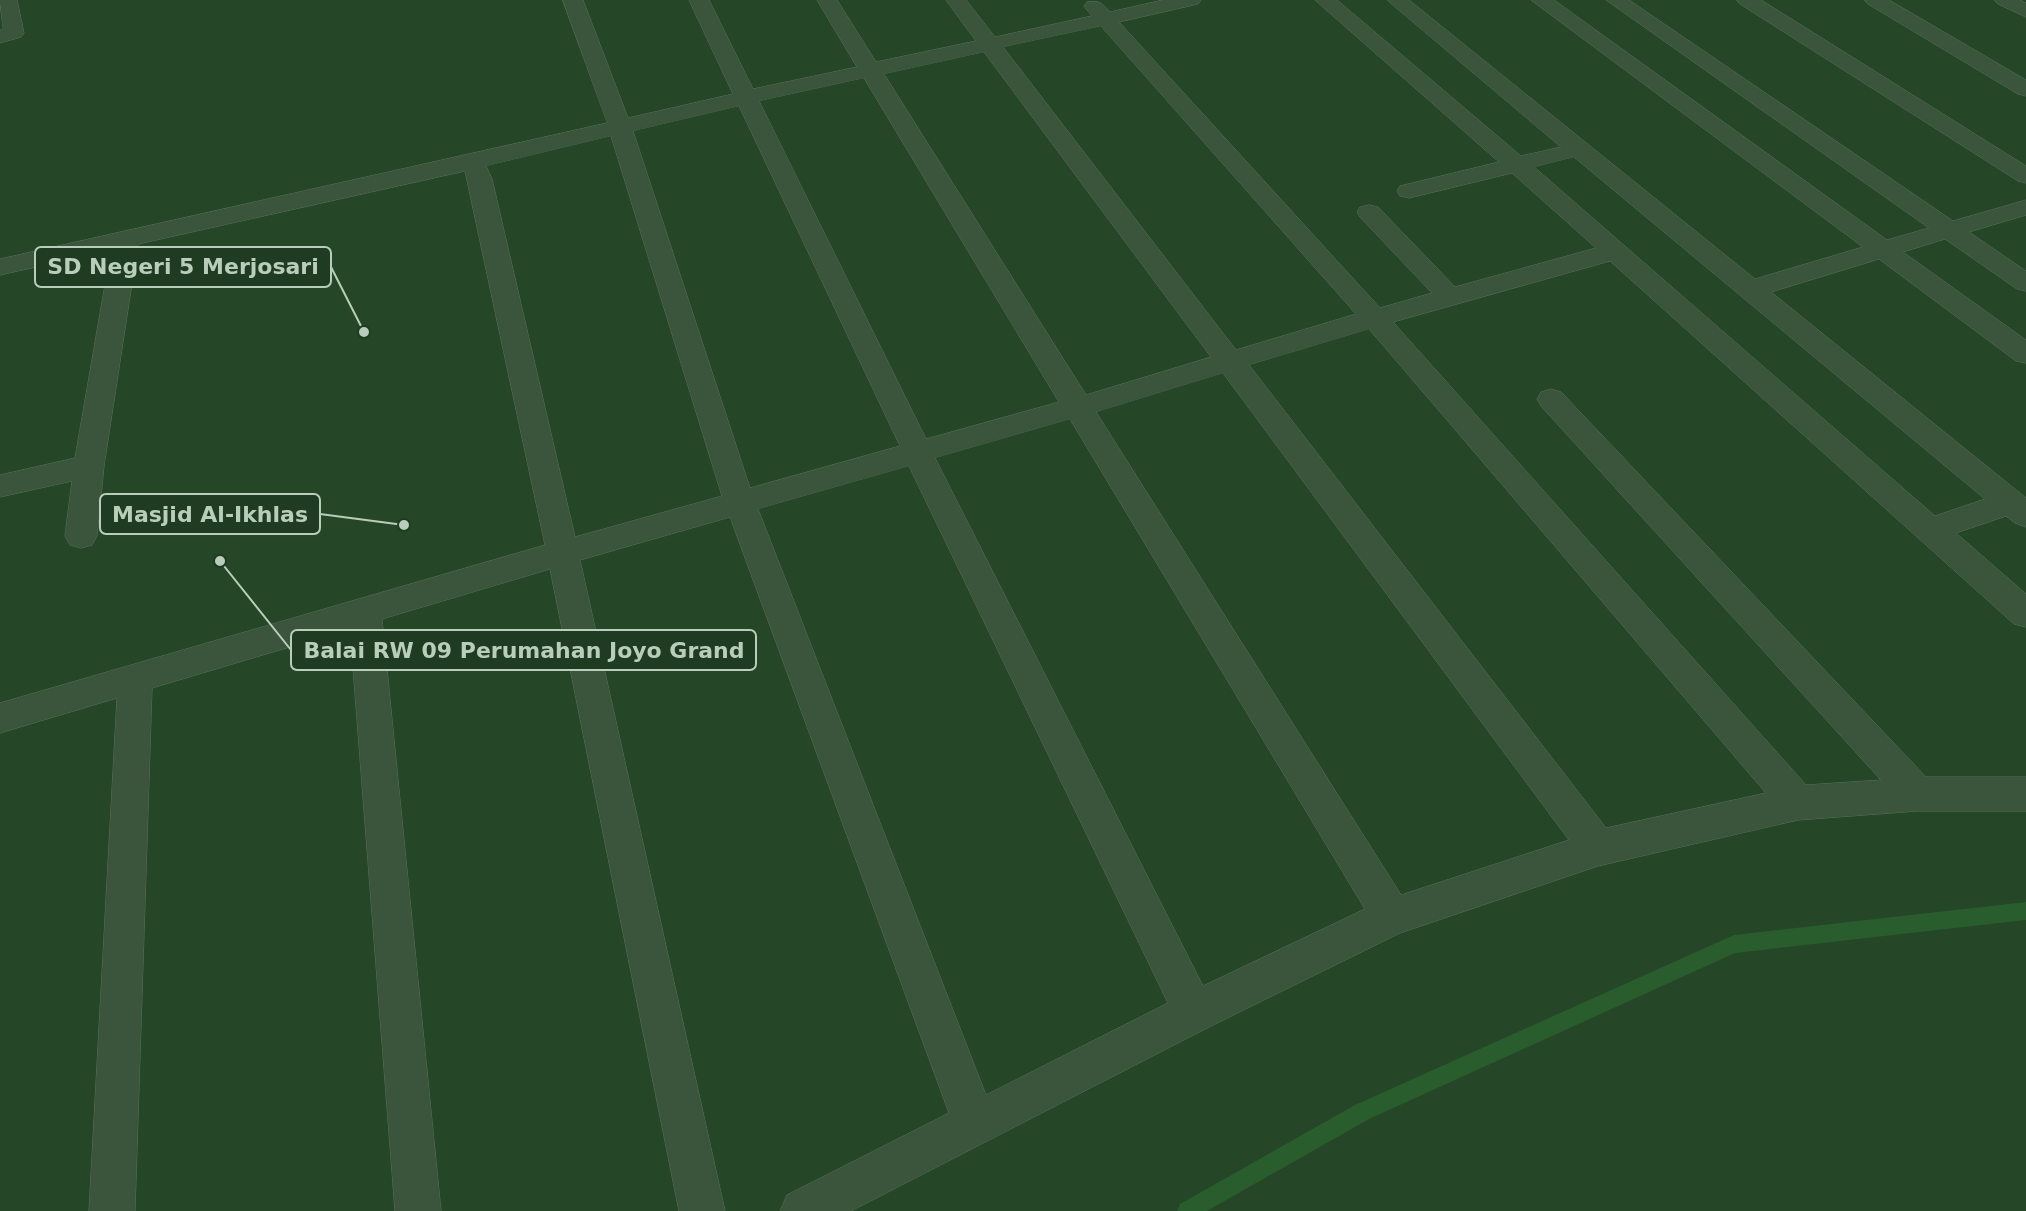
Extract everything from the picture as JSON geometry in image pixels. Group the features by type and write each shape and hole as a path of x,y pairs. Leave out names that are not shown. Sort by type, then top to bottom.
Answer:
{"street":[{"path":"0,36 14,33 7,0"},
{"path":"573,0 620,127 740,503 975,1124"},
{"path":"699,0 1194,1012"},
{"path":"827,0 1392,917"},
{"path":"956,0 1598,848"},
{"path":"0,267 989,44 1097,9 1191,0"},
{"path":"1324,0 1518,166 2026,614"},
{"path":"1541,0 1884,248 2026,354"},
{"path":"1616,0 2026,283"},
{"path":"1747,0 2026,176"},
{"path":"1875,0 2026,89"},
{"path":"2005,0 2026,11"},
{"path":"1405,1 1750,290 2018,509"},
{"path":"1097,9 1374,318 1798,803"},
{"path":"1409,191 1580,149"},
{"path":"473,162 480,179 536,426 561,554 702,1211"},
{"path":"1750,290 2026,207"},
{"path":"1368,212 1450,297"},
{"path":"81,536 89,466 126,239"},
{"path":"0,718 918,451 1078,407 1374,318 1615,251"},
{"path":"1551,399 1918,794"},
{"path":"0,486 89,466"},
{"path":"1932,530 2018,509"},
{"path":"365,613 417,1211"},
{"path":"112,1211 135,679"},
{"path":"803,1211 1194,1012 1392,917 1598,848 1798,803 1918,794 2026,794"}],"waterway":[{"path":"1187,1211 1362,1112 1734,944 2026,911"}],"place":[{"name":"SD Negeri 5 Merjosari","path":"364,332"},
{"name":"Masjid Al-Ikhlas","path":"404,525"},
{"name":"Balai RW 09 Perumahan Joyo Grand","path":"220,561"}]}
